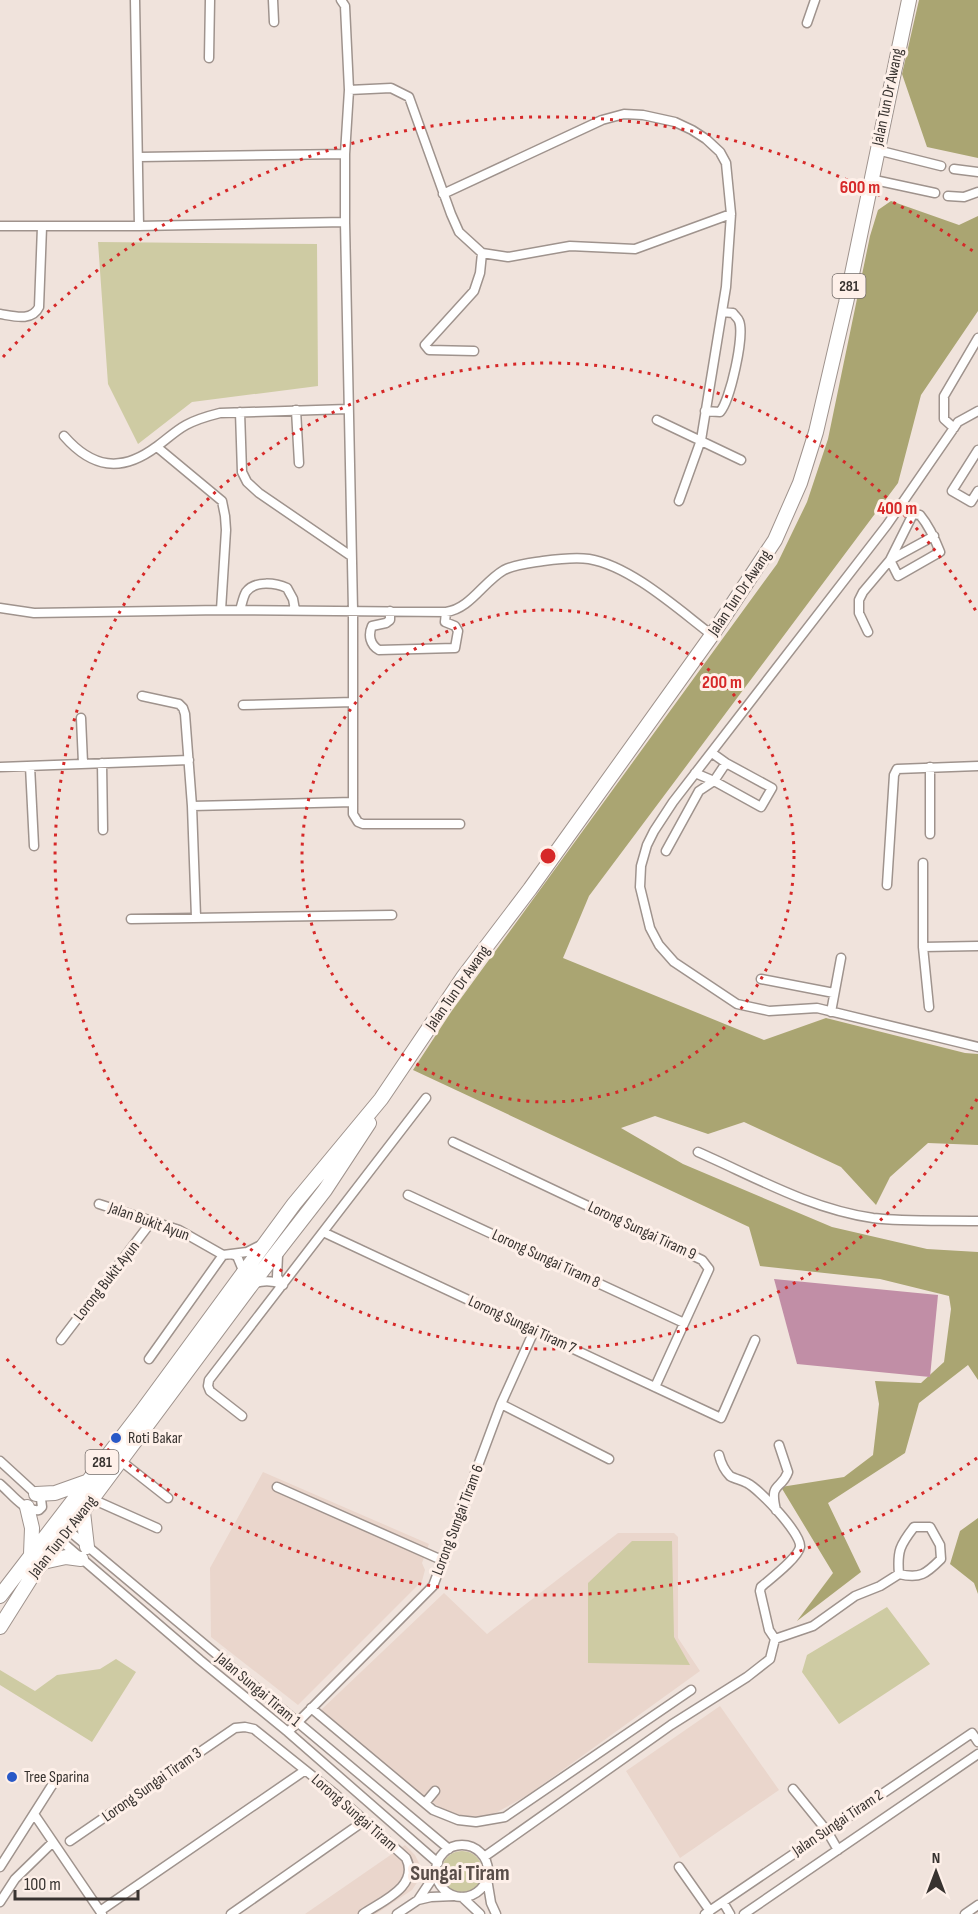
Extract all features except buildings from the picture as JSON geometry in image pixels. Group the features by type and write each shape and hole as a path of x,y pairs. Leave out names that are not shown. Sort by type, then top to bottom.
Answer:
{"main road":[{"name":"Jalan Tun Dr Awang","path":"0,1627 37,1558 86,1482 142,1411 264,1243 381,1099 465,976 712,635 775,540 800,483 818,424 846,303 909,0"},
{"name":"Jalan Tun Dr Awang","path":"0,1596 37,1558 64,1535 93,1499 331,1181 369,1125 381,1099"},
{"path":"36,1494 55,1493 86,1482"},
{"path":"27,1508 37,1558 66,1557 84,1553 82,1512"}],"street":[{"path":"135,0 139,226"},
{"path":"210,0 210,58"},
{"path":"273,0 274,22"},
{"path":"341,0 345,6 349,90 345,154 345,222 352,610 352,802 355,819 363,824 460,824"},
{"path":"807,23 815,0"},
{"path":"349,90 391,88 409,97 443,194 459,232 482,253 508,257 570,246 635,249 731,214"},
{"path":"443,194 602,120 624,114 643,115 675,122 692,130 720,152 726,163 731,214 726,287 700,440 679,501"},
{"path":"877,150 941,166"},
{"path":"139,157 345,154"},
{"path":"954,169 978,172"},
{"path":"870,180 935,193"},
{"path":"948,196 964,196 978,192"},
{"path":"0,226 345,222"},
{"path":"0,314 20,317 37,312 42,227"},
{"path":"474,351 429,350 425,345 474,291 480,273 482,253"},
{"path":"705,411 720,412 725,406 737,362 740,322 733,313 722,312"},
{"path":"954,428 944,418 944,396 978,338"},
{"path":"64,436 82,454 97,462 116,464 133,461 157,447 174,433 201,418 220,412 348,409"},
{"path":"296,410 299,463"},
{"path":"978,411 958,422 896,513 695,773 654,831 641,866 640,887 650,928 659,945 674,962 737,1004 769,1011 810,1008 978,1047"},
{"path":"240,412 242,472 247,482 259,493 351,556"},
{"path":"657,420 741,460"},
{"path":"157,447 222,501 226,530 221,610"},
{"path":"978,450 952,491 971,502 978,491"},
{"path":"896,513 909,523"},
{"path":"868,632 859,613 859,600 890,560 913,514 920,515 934,536 940,552 898,576 890,560"},
{"path":"887,525 902,538"},
{"path":"890,560 934,536"},
{"path":"0,608 33,613 221,610 446,612 460,608 497,574 512,566 558,559 588,559 610,566 643,584 712,635"},
{"path":"240,610 245,594 250,588 265,584 287,588 293,599 295,610"},
{"path":"390,611 390,620 386,624 372,626 370,630 372,643 379,650 455,648 458,631 455,626 445,622 446,612"},
{"path":"142,696 179,704 183,708 192,806 196,917"},
{"path":"243,705 352,702"},
{"path":"81,718 83,763"},
{"path":"695,773 761,807 772,788 712,753"},
{"path":"0,767 189,760"},
{"path":"102,763 103,830"},
{"path":"666,852 699,791 714,781 726,763"},
{"path":"30,766 34,846"},
{"path":"887,885 895,772 901,767 978,766"},
{"path":"930,767 930,834"},
{"path":"192,806 352,802"},
{"path":"923,863 923,947 929,1007"},
{"path":"131,920 392,915"},
{"path":"923,947 978,946"},
{"path":"831,1012 841,958"},
{"path":"761,979 834,993"},
{"path":"242,1416 210,1391 208,1386 210,1380 426,1098"},
{"name":"Lorong Sungai Tiram 9","path":"453,1142 702,1260 709,1269 655,1387"},
{"path":"698,1152 781,1192 831,1209 873,1218 978,1221"},
{"name":"Lorong Sungai Tiram 8","path":"408,1195 684,1323"},
{"name":"Jalan Bukit Ayun","path":"99,1204 179,1230 227,1255"},
{"name":"Lorong Bukit Ayun","path":"61,1340 152,1221"},
{"name":"Lorong Sungai Tiram 7","path":"323,1232 721,1418 755,1340"},
{"path":"149,1359 227,1255 255,1249 264,1243"},
{"path":"279,1251 276,1277 283,1285"},
{"path":"227,1255 237,1256 242,1268 241,1275"},
{"path":"252,1284 263,1280 283,1285"},
{"name":"Lorong Sungai Tiram 6","path":"288,1732 433,1586 501,1404 534,1331"},
{"path":"501,1404 609,1459"},
{"path":"776,1510 774,1491 788,1472 779,1445"},
{"path":"484,1857 670,1725 770,1659 775,1639 770,1630 761,1587 796,1555 800,1547 795,1533 776,1510 749,1484 732,1477 722,1464 719,1455"},
{"path":"0,1461 41,1499 42,1507 35,1511 27,1508 0,1484"},
{"path":"121,1461 168,1498"},
{"path":"277,1487 444,1561"},
{"path":"93,1499 157,1528"},
{"path":"775,1639 813,1626 855,1596 899,1574 913,1578 929,1571 941,1559 940,1545 930,1527 914,1527 901,1543 897,1558 899,1574"},
{"name":"Jalan Sungai Tiram 1","path":"64,1535 200,1660 288,1732 438,1863"},
{"name":"Jalan Sungai Tiram 1","path":"64,1535 449,1849"},
{"path":"311,1708 442,1815 476,1822 506,1817 691,1690"},
{"name":"Lorong Sungai Tiram","path":"235,1728 245,1726 254,1729 335,1794 406,1858 410,1866 408,1880 363,1914"},
{"name":"Lorong Sungai Tiram 3","path":"70,1841 235,1728"},
{"name":"Jalan Sungai Tiram 2","path":"707,1912 972,1733 978,1742"},
{"path":"744,1914 978,1754"},
{"path":"34,1814 101,1913 304,1771"},
{"path":"0,1867 56,1779"},
{"path":"793,1789 827,1831 838,1850"},
{"path":"425,1803 435,1791"},
{"path":"231,1914 364,1821"},
{"path":"0,1902 15,1879 53,1842"},
{"path":"418,1900 436,1873 438,1863 449,1849 464,1846 472,1848 484,1857 488,1868 487,1878 491,1903 496,1914"},
{"path":"679,1867 707,1912"},
{"path":"436,1873 442,1888 480,1914"},
{"path":"397,1914 418,1900 431,1897 458,1897 478,1892 487,1878"},
{"path":"723,1902 730,1914"},
{"path":"964,1914 978,1905"}],"shaded area":[{"path":"919,0 978,0 978,158 927,147 902,74"},
{"path":"891,201 959,225 978,216 978,311 921,395 898,483 589,896 563,958 764,1040 826,1018 965,1053 978,1054 978,1145 928,1143 890,1177 876,1205 841,1167 744,1122 708,1134 655,1116 621,1128 683,1164 832,1227 927,1249 978,1252 978,1380 968,1365 919,1403 905,1453 828,1503 861,1572 797,1621 833,1573 781,1487 844,1477 873,1455 879,1404 875,1381 921,1383 944,1362 951,1309 949,1296 880,1279 760,1266 749,1227 413,1070 451,1012 777,564 807,502 828,439 870,236 878,210"},
{"path":"98,242 317,244 318,386 192,402 138,444 108,384"},
{"path":"774,1279 938,1295 930,1377 797,1364"},
{"path":"263,1472 429,1544 422,1563 425,1570 422,1581 298,1705 211,1637 210,1568"},
{"path":"978,1518 978,1594 974,1583 950,1564 960,1531"},
{"path":"618,1533 674,1533 678,1537 678,1638 700,1671 528,1795 492,1815 470,1817 447,1812 423,1796 321,1710 444,1593 487,1634"},
{"path":"632,1541 672,1541 674,1637 690,1665 588,1663 588,1583"},
{"path":"887,1607 930,1664 839,1724 802,1672 807,1655"},
{"path":"116,1659 136,1672 92,1742 0,1685 0,1670 35,1691 57,1675 100,1669"},
{"path":"720,1706 779,1790 680,1858 626,1771"},
{"path":"405,1845 419,1863 418,1881 412,1890 376,1914 305,1914"},
{"path":"462,1851 477,1857 483,1872 477,1887 462,1893 447,1887 441,1872 447,1857"}],"place":[{"name":"Roti Bakar","path":"116,1438"},
{"name":"Tree Sparina","path":"12,1777"}],"district":[{"name":"Sungai Tiram","path":"460,1873"}]}
